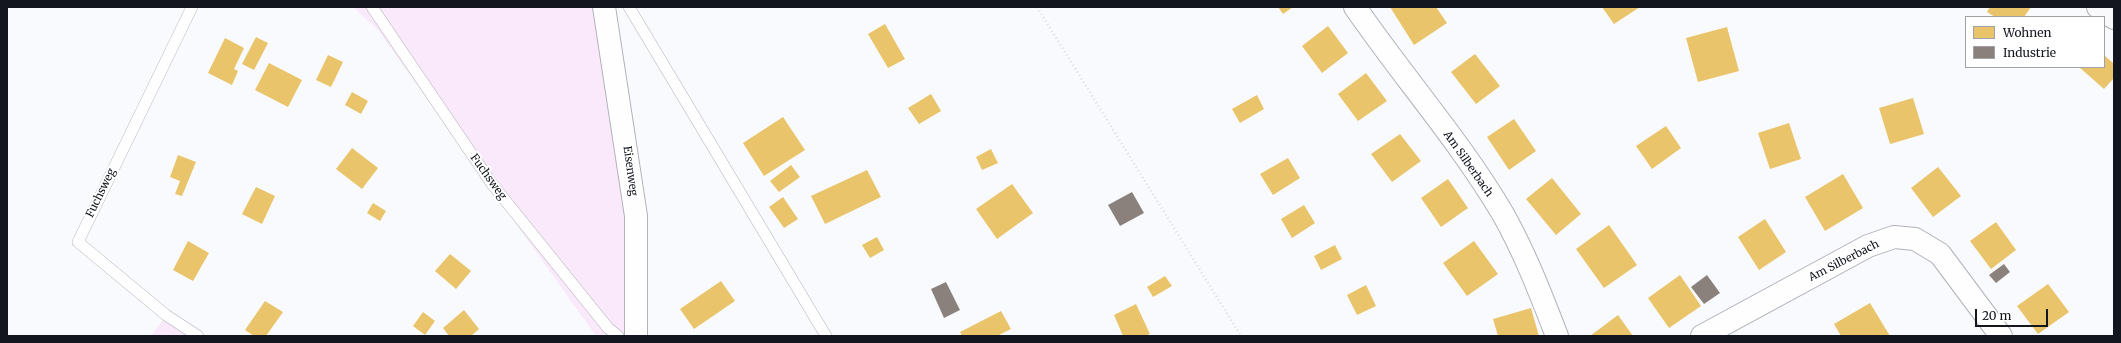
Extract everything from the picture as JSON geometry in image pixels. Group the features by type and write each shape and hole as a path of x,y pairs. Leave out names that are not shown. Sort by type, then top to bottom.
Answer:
{"street":[{"name":"Eisenweg","path":"604,7 636,216 636,336"},
{"name":"Am Silberbach","path":"1355,7 1461,153 1503,214 1535,279 1557,336"},
{"path":"2098,7 2114,18"},
{"name":"Am Silberbach","path":"1702,336 1868,246 1894,237 1915,239 1940,254 2001,336"}],"lane":[{"name":"Fuchsweg","path":"192,7 78,242 166,315 198,336"},
{"name":"Fuchsweg","path":"372,7 492,184 608,328 618,336"},
{"path":"629,7 826,336"}],"path":[{"path":"1037,7 1241,336"}],"shaded area":[{"path":"353,7 597,7 629,218 630,336 596,336 378,30"},
{"path":"166,315 186,336 151,336"}],"building: Wohnen":[{"path":"1278,7 1293,7 1283,14"},
{"path":"1390,7 1436,7 1447,23 1414,45"},
{"path":"1602,7 1640,7 1614,24"},
{"path":"1990,7 2031,7 2025,16 1993,16 1987,12"},
{"path":"885,24 905,59 888,68 868,34"},
{"path":"1328,26 1348,53 1322,73 1302,46"},
{"path":"1727,27 1739,71 1698,82 1686,38"},
{"path":"256,37 268,43 254,70 242,64"},
{"path":"225,38 244,48 234,69 238,71 232,85 208,73"},
{"path":"1475,54 1500,86 1476,104 1451,72"},
{"path":"328,55 343,62 331,87 316,80"},
{"path":"2105,56 2114,64 2114,78 2104,89 2080,68 2105,68"},
{"path":"269,63 302,80 288,107 255,90"},
{"path":"1366,73 1387,101 1358,121 1338,94"},
{"path":"352,92 368,101 361,114 345,105"},
{"path":"931,94 941,111 919,124 908,108"},
{"path":"1257,95 1264,109 1240,123 1232,109"},
{"path":"1913,98 1924,134 1890,144 1879,108"},
{"path":"783,117 805,150 764,176 743,143"},
{"path":"1514,119 1536,151 1509,170 1487,137"},
{"path":"1789,123 1801,159 1770,169 1758,133"},
{"path":"1666,126 1681,148 1652,169 1636,146"},
{"path":"1400,134 1421,161 1392,182 1371,154"},
{"path":"352,148 378,168 362,189 336,169"},
{"path":"991,149 998,163 982,170 976,157"},
{"path":"178,155 196,162 182,196 175,194 180,181 170,177"},
{"path":"1288,158 1300,178 1273,195 1260,174"},
{"path":"791,165 800,177 779,192 770,181"},
{"path":"1938,167 1961,196 1933,217 1911,188"},
{"path":"867,170 881,197 825,224 811,196"},
{"path":"1843,174 1863,208 1825,231 1805,197"},
{"path":"1552,178 1581,214 1556,235 1526,199"},
{"path":"1448,179 1468,208 1441,227 1421,198"},
{"path":"1012,184 1033,213 997,239 976,209"},
{"path":"256,187 275,196 262,224 242,214"},
{"path":"783,197 798,219 784,228 769,207"},
{"path":"373,203 386,211 380,221 367,213"},
{"path":"1304,205 1315,223 1292,238 1281,219"},
{"path":"1765,219 1786,252 1759,270 1738,237"},
{"path":"1996,222 2016,250 1991,269 1970,241"},
{"path":"1609,225 1637,265 1604,288 1576,249"},
{"path":"877,237 884,250 870,258 862,245"},
{"path":"188,241 209,253 193,281 173,270"},
{"path":"1474,241 1498,274 1467,296 1443,263"},
{"path":"1335,245 1342,259 1321,270 1314,256"},
{"path":"450,254 471,271 456,289 435,271"},
{"path":"1680,275 1701,306 1669,328 1648,298"},
{"path":"1165,276 1172,286 1153,297 1147,287"},
{"path":"721,281 735,301 694,329 680,309"},
{"path":"2048,284 2069,312 2038,334 2017,306"},
{"path":"1366,285 1376,306 1357,315 1347,295"},
{"path":"265,301 283,312 266,336 254,336 245,330"},
{"path":"1870,303 1890,336 1841,336 1834,324"},
{"path":"1136,304 1150,334 1144,336 1123,336 1114,315"},
{"path":"1531,308 1539,336 1498,336 1493,319"},
{"path":"464,310 479,329 471,336 449,336 443,328"},
{"path":"1001,311 1011,329 997,336 962,336 960,332"},
{"path":"423,312 435,321 425,335 413,326"},
{"path":"1618,315 1633,336 1590,336"}],"building: Industrie":[{"path":"1132,192 1144,213 1120,226 1108,205"},
{"path":"2004,264 2010,272 1996,283 1989,275"},
{"path":"1707,275 1720,293 1704,304 1691,287"},
{"path":"946,282 960,310 944,318 931,289"}]}
